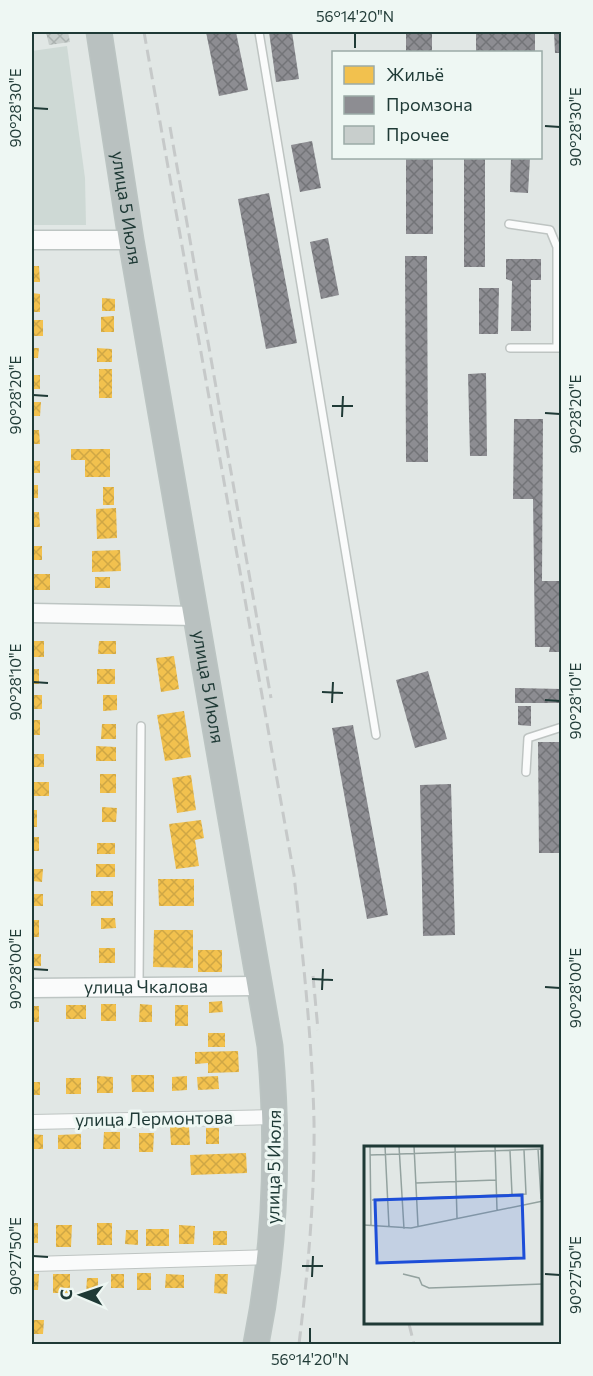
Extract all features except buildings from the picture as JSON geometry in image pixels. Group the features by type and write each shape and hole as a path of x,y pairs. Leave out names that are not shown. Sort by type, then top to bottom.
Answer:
{"highway":[{"name":"улица 5 Июля","path":"99,32 131,240 261,986 276,1118 271,1257 256,1344"}],"main road":[{"path":"32,240 131,240"},
{"path":"32,613 196,616"},
{"name":"улица Чкалова","path":"32,988 261,986"}],"street":[{"name":"улица Лермонтова","path":"32,1122 276,1118"},
{"path":"32,1264 271,1257"}],"lane":[{"path":"259,32 376,735"},
{"path":"509,224 550,230 557,247 559,348 510,348"},
{"path":"139,988 141,726"},
{"path":"526,772 528,738 561,727"}],"shaded area":[{"path":"67,46 85,178 86,225 32,225 32,51"}],"railway":[{"path":"144,32 294,875 304,967 314,1121 310,1233 299,1344"},
{"path":"170,127 271,698"},
{"path":"313,976 318,1030"},
{"path":"409,1325 414,1344"}]}
